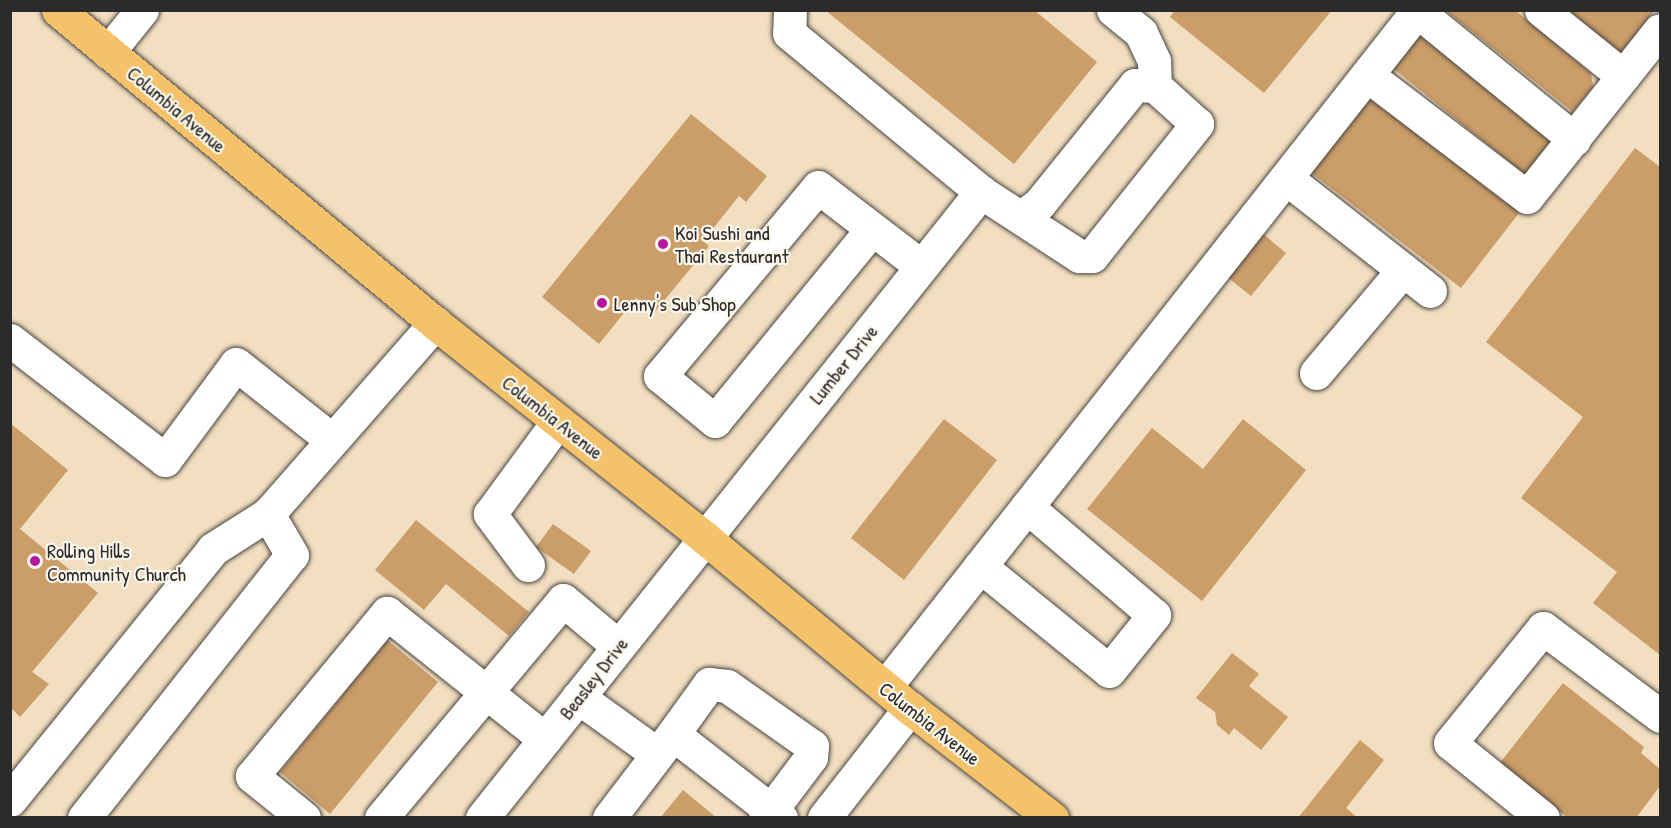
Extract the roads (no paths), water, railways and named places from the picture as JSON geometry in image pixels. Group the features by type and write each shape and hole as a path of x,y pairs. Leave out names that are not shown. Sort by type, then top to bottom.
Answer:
{"main road":[{"name":"Columbia Avenue","path":"58,10 435,323 705,538 910,708 1052,818"}],"street":[{"path":"108,52 142,10"},
{"path":"790,10 789,33 981,192 1012,214 1023,216 1079,256 1092,256 1197,124 1145,86"},
{"path":"1023,216 1039,204 1145,86 1154,61 1141,33 1113,10"},
{"path":"1541,10 1623,76"},
{"path":"885,687 1417,11 1574,139"},
{"path":"1367,75 1527,197 1660,30"},
{"path":"1286,178 1430,291"},
{"path":"872,229 715,421 660,376 818,188 921,266"},
{"name":"Lumber Drive","path":"705,538 981,192"},
{"path":"1317,373 1403,270"},
{"path":"10,800 213,549 268,514 435,323"},
{"path":"10,340 165,459 236,364 332,440"},
{"path":"558,421 490,514 533,571 562,600 618,646"},
{"path":"980,566 1109,671 1154,615 1027,507"},
{"path":"84,818 291,555 268,514"},
{"name":"Beasley Drive","path":"482,818 705,538"},
{"path":"381,818 562,600"},
{"path":"304,818 252,776 387,613 545,739"},
{"path":"1543,818 1450,743 1543,628 1660,716"},
{"path":"578,696 665,744 772,815 811,757 812,746 727,686 709,684 665,744 609,818"},
{"path":"824,818 910,708"}],"place":[{"name":"Koi Sushi and Thai Restaurant","path":"663,244"},
{"name":"Lenny's Sub Shop","path":"602,303"},
{"name":"Rolling Hills Community Church","path":"35,561"}]}
